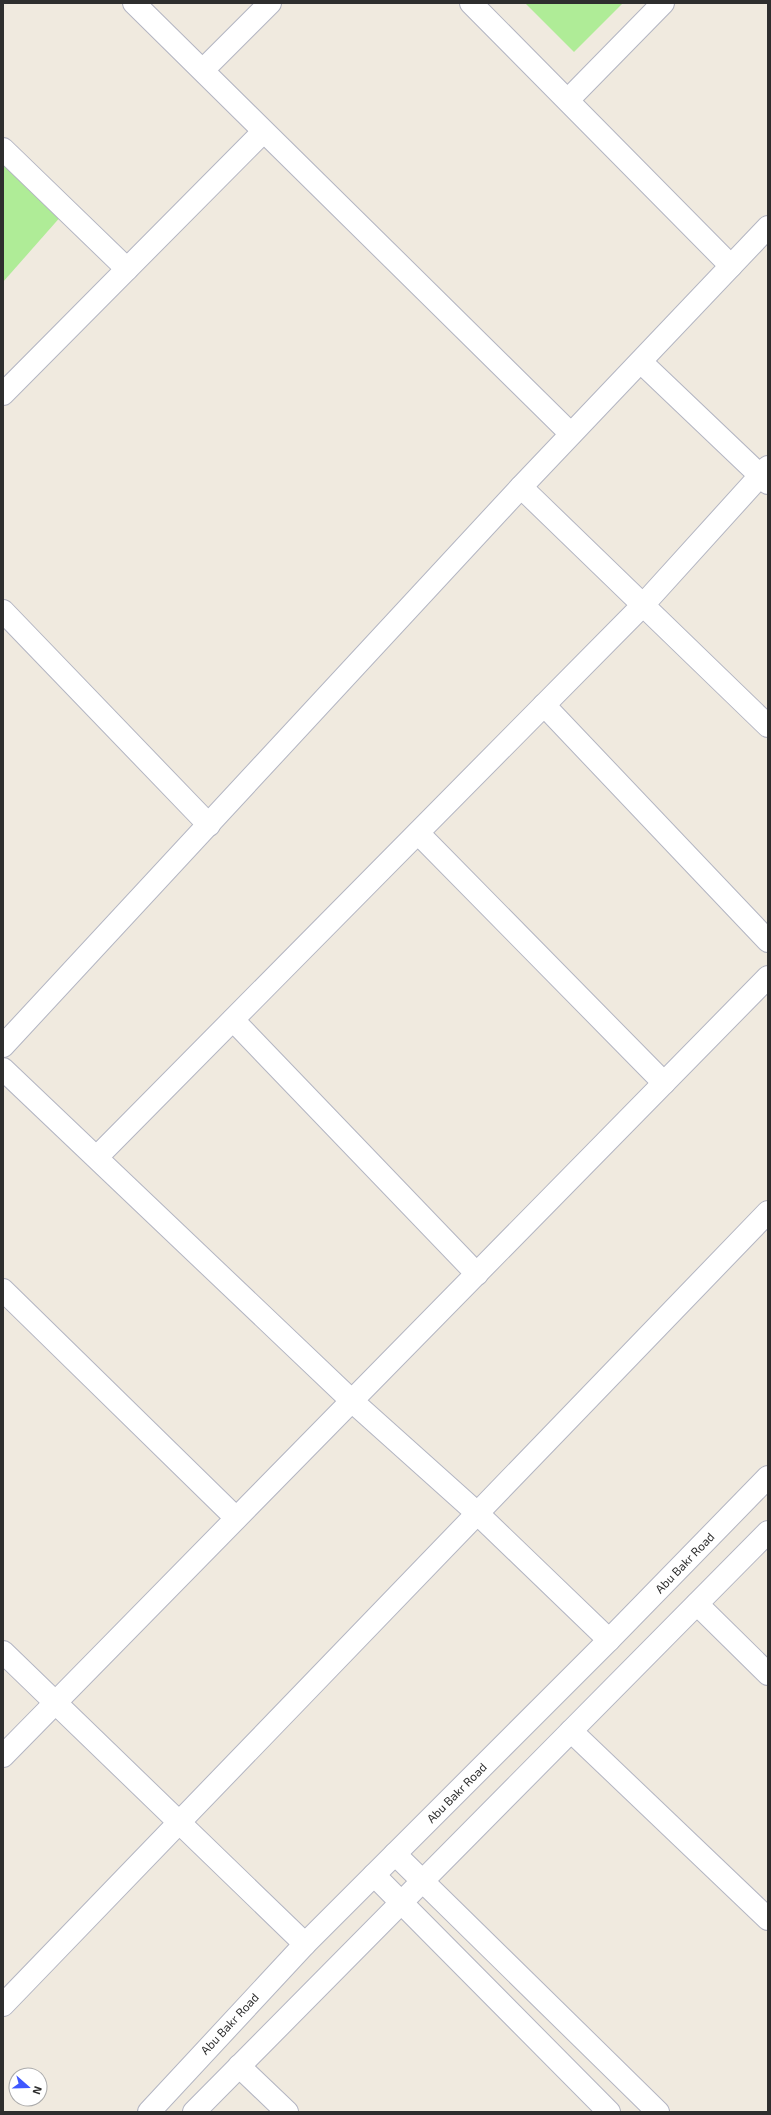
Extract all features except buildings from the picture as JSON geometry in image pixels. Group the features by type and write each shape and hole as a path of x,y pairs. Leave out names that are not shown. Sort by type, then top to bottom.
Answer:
{"street":[{"path":"134,3 203,70 263,132 571,434"},
{"path":"203,70 270,3"},
{"path":"471,3 731,266"},
{"path":"568,100 663,3"},
{"path":"3,394 263,132"},
{"path":"3,149 127,269"},
{"path":"3,1046 521,487 731,266 765,237"},
{"path":"97,1157 643,605 765,475 641,362"},
{"path":"521,487 768,726"},
{"path":"3,611 209,825"},
{"path":"544,705 768,941"},
{"path":"418,833 664,1083"},
{"path":"3,1756 768,977"},
{"path":"233,1020 477,1274"},
{"path":"3,1069 352,1401 477,1513 608,1640"},
{"path":"3,2006 768,1212"},
{"path":"3,1290 236,1518"},
{"name":"Abu Bakr Road","path":"149,2112 305,1944 768,1477"},
{"path":"194,2112 768,1532"},
{"path":"696,1604 768,1674"},
{"path":"3,1652 305,1944"},
{"path":"571,1731 768,1919"},
{"path":"395,1854 658,2112"},
{"path":"374,1874 609,2112"},
{"path":"239,2066 287,2112"}],"green space":[{"path":"525,3 623,3 574,52"},
{"path":"3,141 70,206 3,282"}]}
